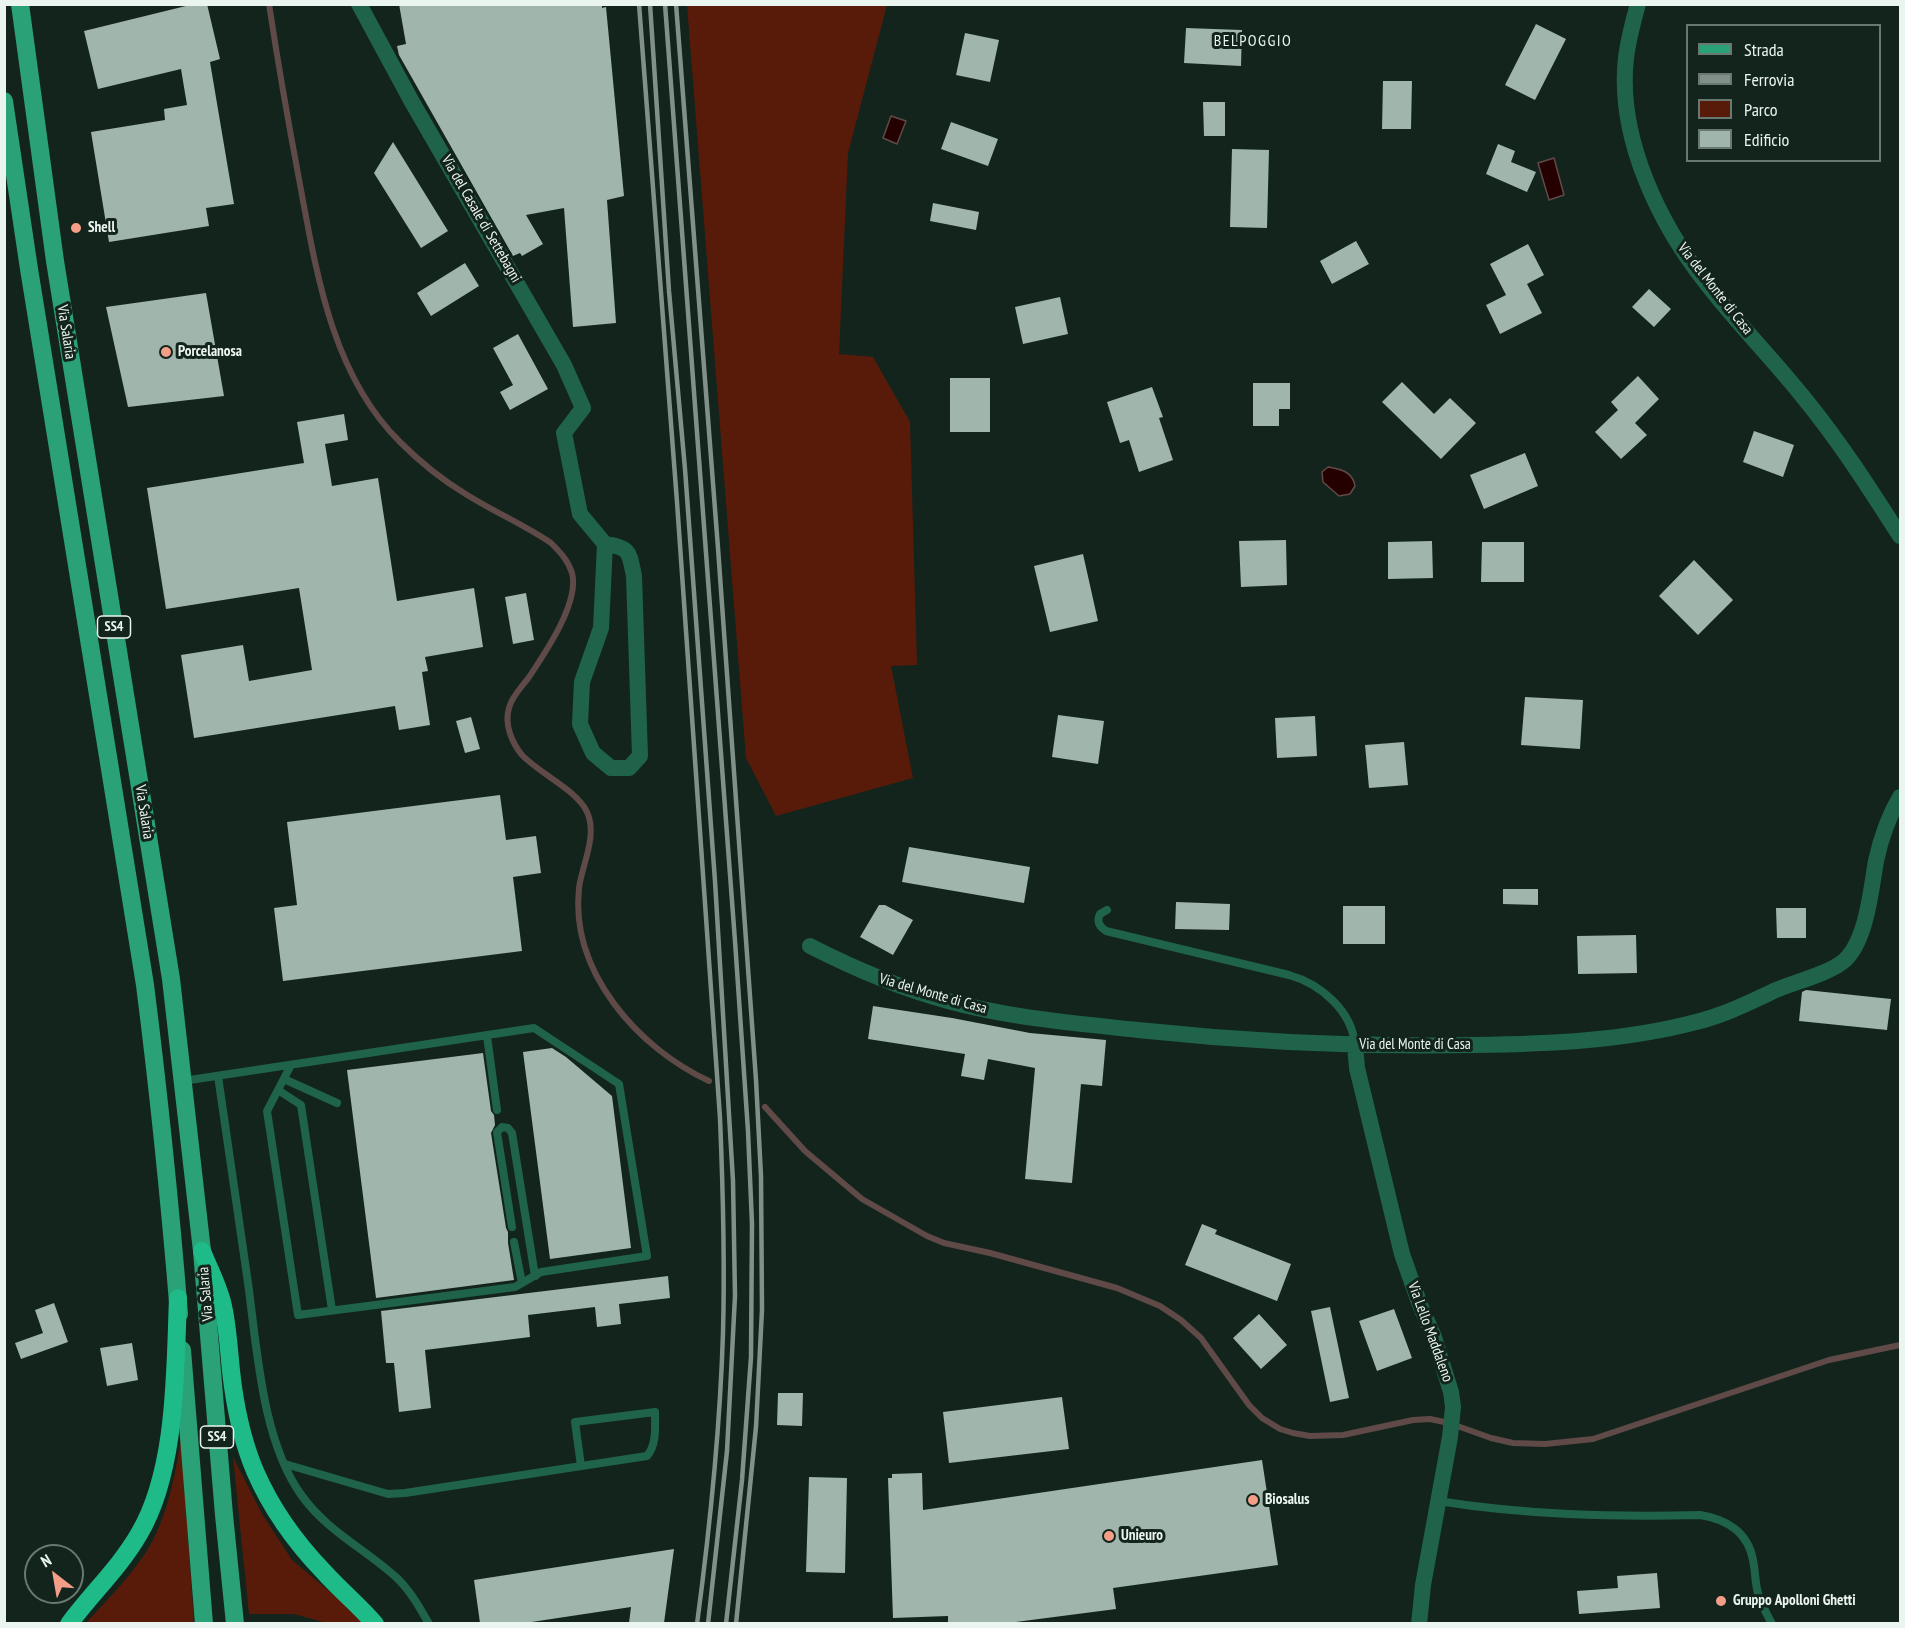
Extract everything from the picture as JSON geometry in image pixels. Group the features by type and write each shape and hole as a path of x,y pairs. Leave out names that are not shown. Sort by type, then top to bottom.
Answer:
{"highway":[{"path":"202,1251 223,1306 236,1405 255,1470 268,1497 307,1553 375,1623"},
{"path":"69,1623 127,1553 144,1526 155,1499 166,1452 173,1395 178,1298"}],"main road":[{"name":"Via Salaria","path":"20,4 55,261 171,979 202,1251 235,1623"},
{"name":"Via Salaria","path":"4,101 30,280 145,985 157,1074 174,1243 204,1623"}],"street":[{"name":"Via del Casale di Settebagni","path":"359,4 412,102 564,365 583,408 564,434 580,514 605,544"},
{"name":"Via del Monte di Casa","path":"1638,4 1626,58 1626,99 1637,154 1659,208 1689,260 1816,414 1851,461 1900,536"},
{"path":"605,544 621,546 629,553 634,576 640,756 629,768 610,768 593,753 580,724 582,682 601,628 605,544"},
{"name":"Via del Monte di Casa","path":"810,946 893,984 947,1001 999,1013 1209,1038 1355,1045 1519,1044 1583,1040 1654,1031 1699,1022 1726,1013 1828,970 1848,957 1858,937 1870,899 1883,833 1888,818 1900,797"},
{"name":"Via Lello Maddaleno","path":"1355,1045 1357,1068 1399,1243 1434,1337 1451,1392 1453,1407 1450,1437 1423,1585 1419,1623"}],"lane":[{"path":"1107,910 1100,914 1098,922 1106,931 1306,981 1329,998 1346,1017 1354,1034 1355,1045"},
{"path":"183,1082 218,1076 291,1065 487,1036 534,1028 619,1084 646,1256 541,1272 515,1287 298,1315 267,1111 291,1065"},
{"path":"487,1036 497,1110"},
{"path":"218,1076 266,1407 274,1438 301,1495 341,1536 396,1578 409,1591 429,1623"},
{"path":"284,1079 337,1103"},
{"path":"278,1090 301,1105 332,1310"},
{"path":"512,1227 497,1132 502,1127 508,1128 513,1133 535,1276"},
{"path":"514,1242 522,1284"},
{"path":"285,1464 388,1494 581,1466 647,1456 652,1450 655,1435 655,1412 575,1422 581,1466"},
{"path":"1438,1501 1496,1510 1570,1515 1716,1517 1741,1534 1749,1547 1757,1590 1772,1623"}],"green space":[{"path":"687,5 887,5 848,153 839,354 873,357 910,422 917,665 891,666 913,778 776,816 746,758"},
{"path":"181,1438 194,1623 85,1624 134,1569 155,1536 170,1495"},
{"path":"233,1457 262,1514 292,1560 367,1623 327,1623 294,1614 249,1614"}],"shaded area":[{"path":"891,116 906,121 897,144 883,138"},
{"path":"1554,158 1564,195 1549,200 1538,163"},
{"path":"1328,467 1342,470 1352,477 1355,486 1350,494 1339,496 1323,482 1322,472"}],"building":[{"path":"194,4 207,4 220,59 210,62 234,204 206,208 209,226 109,242 91,132 165,120 164,109 187,105 181,69 98,89 84,31"},
{"path":"399,4 602,4 602,8 606,7 624,196 607,200 616,323 573,327 564,208 526,215 543,244 522,256 520,253 513,256 399,55 397,46 406,44"},
{"path":"1536,24 1566,39 1535,100 1505,85"},
{"path":"1186,28 1242,30 1241,66 1184,63"},
{"path":"965,33 999,40 990,82 956,75"},
{"path":"1383,81 1412,81 1411,129 1382,129"},
{"path":"1203,102 1225,102 1225,136 1204,136"},
{"path":"951,122 998,139 988,166 941,149"},
{"path":"393,142 448,231 421,248 374,173"},
{"path":"1498,144 1515,151 1511,162 1536,172 1527,192 1486,174"},
{"path":"1232,149 1269,150 1267,228 1230,227"},
{"path":"933,203 979,212 976,230 930,221"},
{"path":"1356,241 1369,264 1332,284 1320,261"},
{"path":"1528,244 1544,275 1527,284 1542,313 1500,334 1486,305 1506,295 1490,264"},
{"path":"465,263 479,286 431,316 417,293"},
{"path":"1649,289 1671,309 1654,327 1632,307"},
{"name":"Porcelanosa","path":"206,293 224,396 128,407 106,307"},
{"path":"1060,297 1068,334 1023,344 1015,307"},
{"path":"518,334 548,389 510,410 500,392 513,385 493,348"},
{"path":"1638,376 1659,399 1635,423 1647,435 1621,459 1595,432 1618,410 1611,402"},
{"path":"950,378 990,378 990,432 950,432"},
{"path":"1402,382 1434,414 1450,398 1476,423 1441,459 1382,402"},
{"path":"1253,383 1290,383 1290,409 1279,409 1279,426 1253,426"},
{"path":"1152,387 1163,417 1159,418 1173,460 1139,472 1129,440 1120,443 1107,402"},
{"path":"344,414 348,440 325,444 332,486 378,478 397,601 474,588 483,647 425,657 428,671 422,672 430,725 399,730 395,706 194,738 181,655 243,645 249,681 312,670 299,588 166,609 147,488 304,463 297,422"},
{"path":"1754,431 1794,445 1783,477 1743,462"},
{"path":"1525,453 1538,486 1484,509 1470,475"},
{"path":"1286,540 1287,585 1241,587 1239,541"},
{"path":"1432,541 1433,578 1388,579 1388,542"},
{"path":"1482,542 1524,542 1524,582 1481,582"},
{"path":"1083,554 1098,621 1050,632 1034,566"},
{"path":"1694,560 1733,600 1698,635 1659,596"},
{"path":"526,593 534,640 513,644 505,597"},
{"path":"1525,697 1583,700 1580,749 1521,745"},
{"path":"1058,715 1104,721 1098,764 1052,757"},
{"path":"1315,716 1317,756 1277,758 1275,718"},
{"path":"471,717 480,749 465,753 456,721"},
{"path":"1404,742 1408,785 1369,788 1365,745"},
{"path":"500,795 506,840 536,836 541,873 513,877 522,951 283,981 274,908 297,905 287,822"},
{"path":"909,847 1030,867 1024,903 902,882"},
{"path":"1503,889 1538,889 1538,905 1503,904"},
{"path":"1176,902 1230,904 1229,930 1175,929"},
{"path":"879,905 885,905 913,920 893,955 860,937"},
{"path":"1343,906 1385,906 1385,944 1343,944"},
{"path":"1776,908 1806,908 1806,938 1777,938"},
{"path":"1636,935 1637,973 1578,974 1577,936"},
{"path":"1806,990 1891,999 1887,1030 1799,1021 1802,992"},
{"path":"873,1006 1030,1033 1106,1040 1102,1086 1081,1084 1072,1183 1025,1179 1035,1068 988,1059 984,1080 961,1076 965,1054 868,1039"},
{"path":"552,1048 612,1096 631,1248 550,1259 523,1052"},
{"path":"483,1053 495,1125 491,1133 514,1280 376,1298 347,1070"},
{"path":"1202,1224 1217,1230 1215,1234 1291,1264 1277,1301 1185,1265"},
{"path":"668,1276 670,1298 619,1304 621,1324 597,1327 595,1307 528,1315 530,1337 425,1350 431,1408 399,1412 394,1363 386,1363 381,1311"},
{"path":"54,1303 68,1342 21,1359 15,1343 43,1333 35,1310"},
{"path":"1330,1307 1349,1398 1330,1402 1311,1311"},
{"path":"1394,1309 1412,1358 1377,1371 1359,1321"},
{"path":"1259,1314 1287,1345 1261,1369 1233,1338"},
{"path":"132,1343 138,1380 107,1386 100,1348"},
{"path":"778,1393 803,1393 802,1426 777,1425"},
{"path":"1062,1397 1069,1449 949,1463 943,1412"},
{"name":"Unieuro","path":"1262,1460 1278,1565 1113,1588 1116,1609 1008,1623 948,1623 948,1616 893,1618 888,1478 892,1478 892,1474 922,1473 923,1510"},
{"path":"809,1477 847,1478 845,1573 806,1572"},
{"path":"674,1549 664,1623 629,1623 631,1607 525,1623 480,1623 474,1580"},
{"path":"1657,1573 1660,1608 1579,1614 1577,1591 1618,1588 1617,1576"}],"waterway":[{"path":"269,4 291,135 320,284 342,353 358,385 377,415 400,442 423,463 464,493 551,543 570,568 573,585 566,612 544,655 510,704 508,714 510,733 522,755 575,796 587,812 591,830 579,888 579,919 586,949 597,977 614,1004 634,1028 657,1049 709,1081"},
{"path":"765,1107 805,1151 862,1199 927,1236 944,1243 990,1253 1117,1288 1160,1306 1181,1320 1201,1338 1249,1405 1262,1418 1280,1429 1293,1433 1310,1436 1343,1435 1413,1420 1430,1419 1513,1443 1545,1444 1593,1439 1829,1360 1900,1345"}],"railway":[{"path":"639,4 677,502 721,1145 724,1279 722,1369 714,1478 697,1624"},
{"path":"650,4 669,291 685,469 715,881 733,1181 735,1296 727,1451 708,1624"},
{"path":"665,4 735,941 752,1224 751,1357 742,1480 726,1624"},
{"path":"676,4 718,548 761,1176 762,1310 756,1427 736,1624"}],"place":[{"name":"Shell","path":"76,228"},
{"name":"Porcelanosa","path":"166,352"},
{"name":"Biosalus","path":"1253,1500"},
{"name":"Unieuro","path":"1109,1536"},
{"name":"Gruppo Apolloni Ghetti","path":"1721,1601"}],"district":[{"name":"BELPOGGIO","path":"1253,41"}]}
